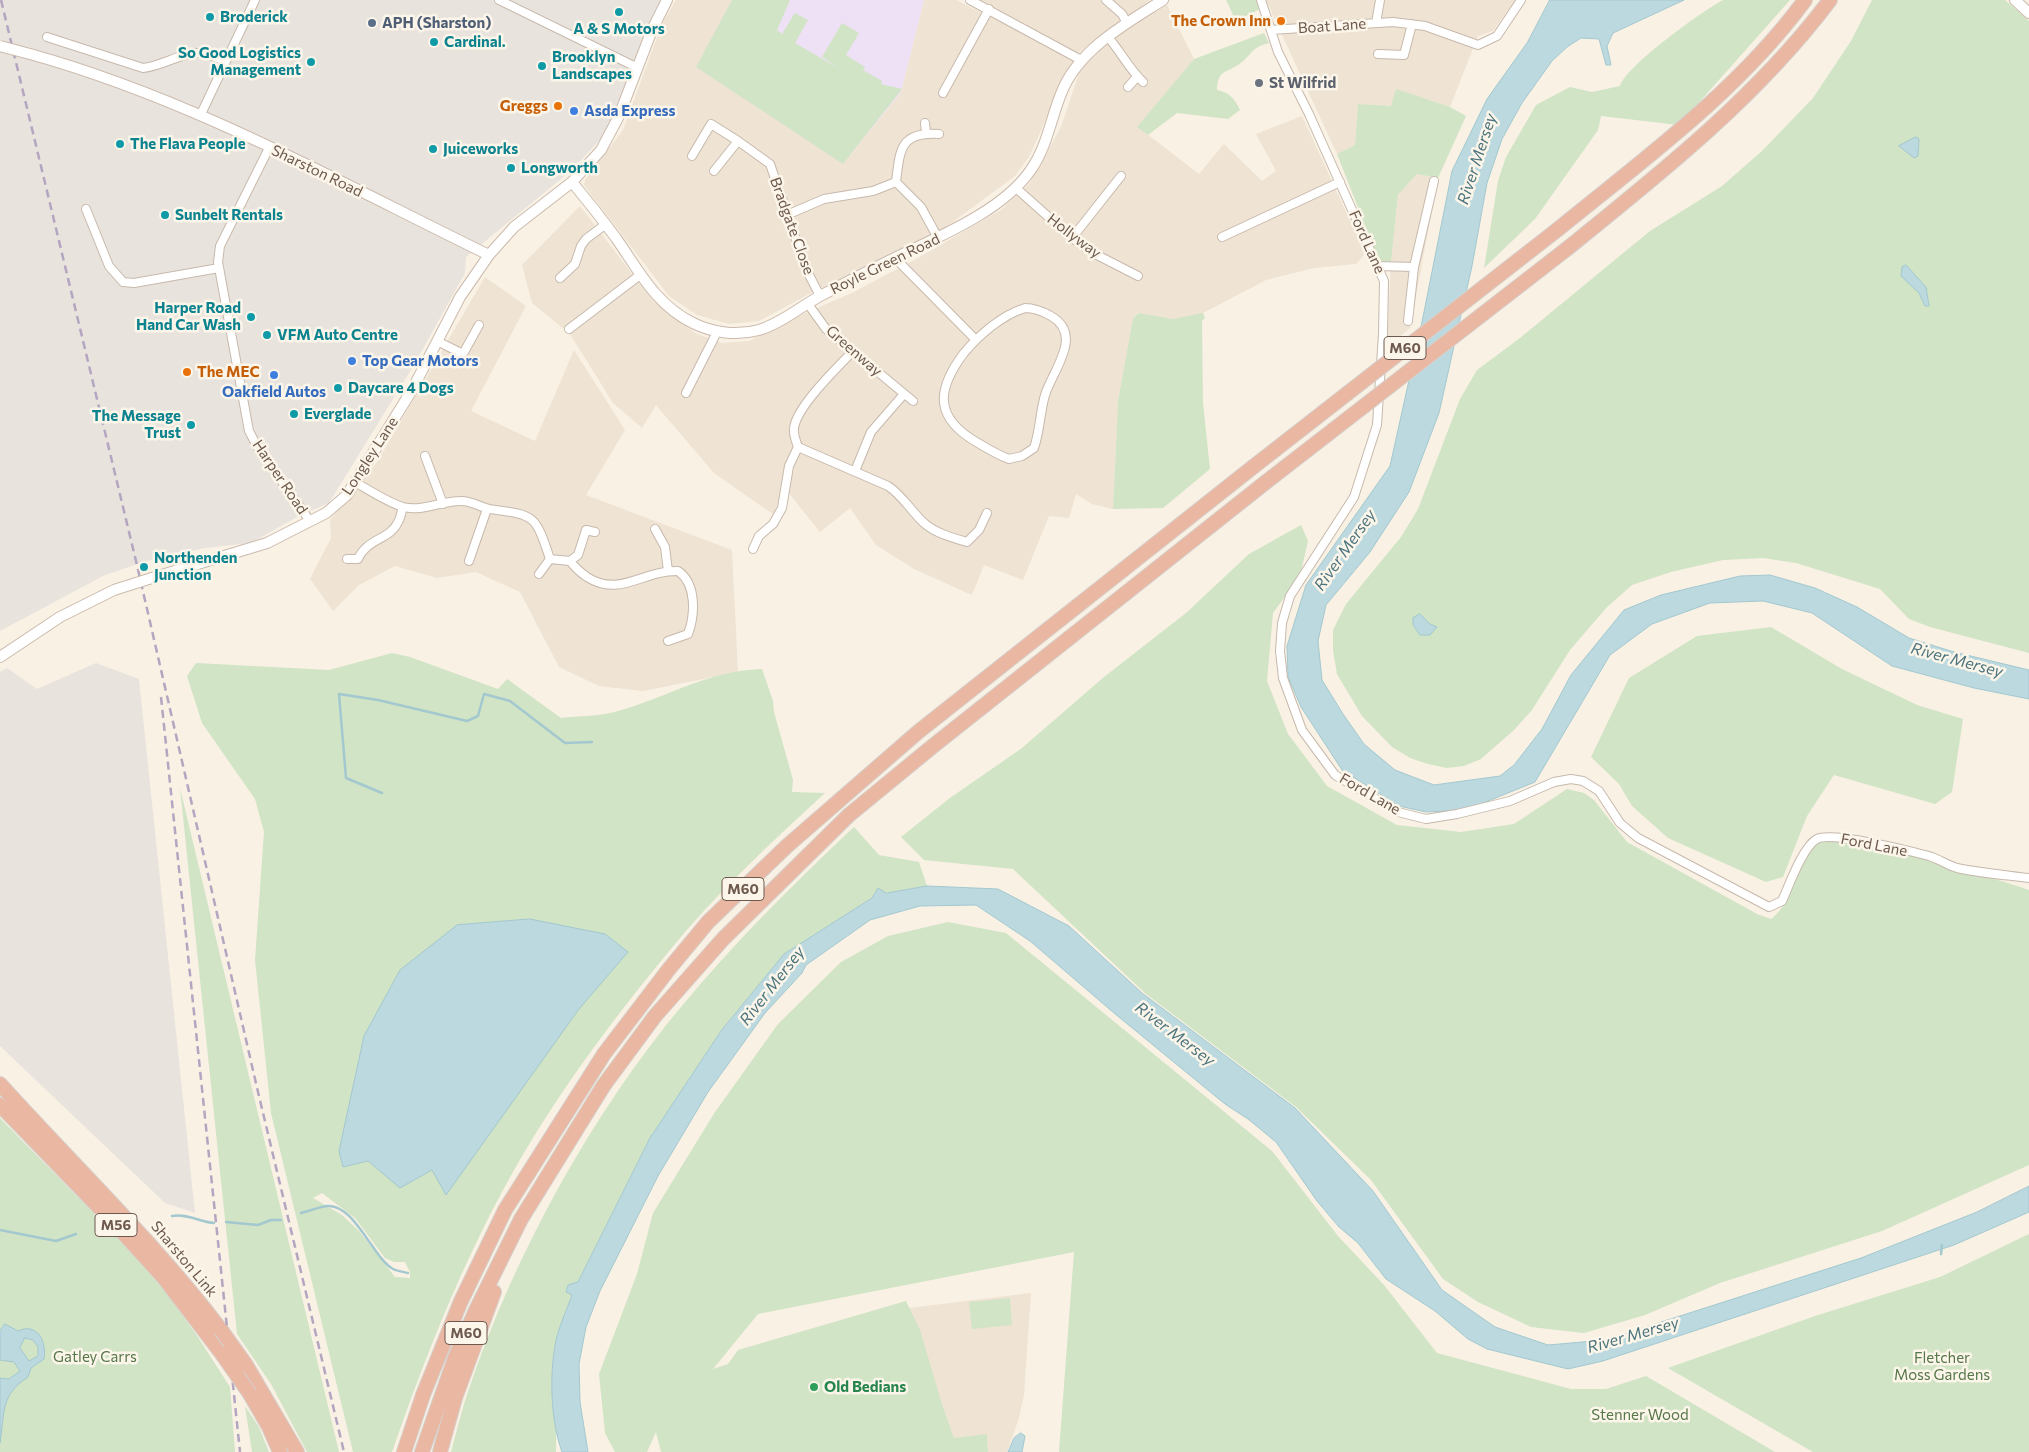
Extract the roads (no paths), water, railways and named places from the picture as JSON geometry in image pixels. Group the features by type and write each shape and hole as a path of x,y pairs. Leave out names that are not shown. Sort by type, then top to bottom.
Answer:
{"highway":[{"name":"M60","path":"422,1452 459,1350 521,1219 604,1085 655,1016 723,939 849,816 933,746 1266,482 1568,248 1649,182 1704,134 1763,77 1814,21 1830,0"},
{"name":"M60","path":"404,1452 423,1395 461,1301 505,1210 604,1054 669,969 708,922 787,846 918,732 1557,230 1710,104 1763,50 1802,4"},
{"name":"Sharston Link","path":"0,1084 126,1217 178,1275 246,1365 298,1452"},
{"name":"Sharston Link","path":"0,1105 111,1219 164,1278 250,1394 269,1427 280,1452"},
{"name":"M60","path":"440,1452 455,1398 521,1219"}],"main road":[{"name":"Longley Lane","path":"0,657 60,617 114,590 267,543 336,506 347,495 412,390 460,297 489,255 514,227 572,182 588,166 609,138 666,0"},
{"name":"Royle Green Road","path":"572,182 606,224 640,275 668,308 694,324 718,332 731,333 759,330 773,324 820,296 938,238 994,204 1016,188 1030,171 1041,152 1063,88 1081,60 1127,23 1163,0"},
{"path":"2015,0 2029,13"},
{"name":"Sharston Road","path":"0,46 111,78 200,114 489,255"}],"street":[{"path":"200,114 255,0"},
{"path":"499,0 638,68"},
{"path":"970,0 1081,60"},
{"path":"1106,0 1122,14 1127,23"},
{"name":"Ford Lane","path":"1261,0 1278,52 1340,182 1384,281 1384,316 1377,424 1354,497 1290,596 1282,623 1280,651 1283,678 1302,730 1335,775 1398,812 1426,819 1510,801 1554,782 1571,779 1583,781 1599,790 1620,823 1638,838 1769,907 1782,901 1809,845 1818,838 1825,836 1931,856 1954,867 1976,872 2029,878"},
{"path":"1376,23 1380,0"},
{"name":"Boat Lane","path":"1271,30 1393,22 1412,24 1478,45 1497,36 1521,0"},
{"path":"943,93 989,9"},
{"path":"1378,54 1404,55 1412,24"},
{"path":"47,37 143,68 158,66 188,54 201,53 226,61"},
{"path":"1108,37 1140,79 1128,87"},
{"path":"926,123 926,133"},
{"name":"Bradgate Close","path":"692,156 712,124 770,164 789,214 807,271 820,296"},
{"path":"896,182 904,144 919,133 938,134"},
{"path":"714,171 738,141"},
{"name":"Harper Road","path":"269,148 220,246 218,268 249,431 258,448 310,521"},
{"path":"1072,238 1121,176"},
{"path":"1408,321 1414,267 1434,181"},
{"path":"789,214 824,199 873,191 896,182"},
{"path":"896,182 921,207 938,238"},
{"path":"1222,238 1340,182"},
{"name":"Hollyway","path":"1016,188 1072,238 1095,254 1138,276"},
{"path":"86,209 110,266 123,282 134,283 218,268"},
{"path":"560,278 575,264 581,246 606,224"},
{"path":"895,258 975,339"},
{"path":"575,264 583,271"},
{"path":"1378,266 1414,267"},
{"path":"569,329 640,275"},
{"name":"Greenway","path":"808,304 826,329 913,401"},
{"path":"1025,308 1040,311 1054,318 1065,332 1066,346 1049,383 1034,448 1022,456 1009,459 1002,456 958,431 948,417 944,400 946,380 975,339 1015,311 1025,308"},
{"path":"437,341 459,357 464,352 479,324"},
{"path":"686,393 718,332"},
{"path":"753,549 759,536 773,524 782,508 789,466 798,447 794,434 797,417 814,393 852,352"},
{"path":"855,471 871,432 904,394"},
{"path":"798,447 855,471 900,494 924,524 945,535 967,542 979,530 987,513"},
{"path":"425,456 443,504"},
{"path":"355,482 403,507 423,507 459,500 487,508 514,511 532,518 543,538 550,559"},
{"path":"347,559 358,559 362,550 370,542 387,534 398,524 403,507"},
{"path":"469,561 487,508"},
{"path":"655,529 666,547 668,571"},
{"path":"550,559 570,561 578,555 586,530 595,532"},
{"path":"539,574 550,559"},
{"path":"570,561 575,568 597,583 608,586 668,571 678,571 685,576 690,584 693,622 688,634 668,641"}],"water":[{"name":"River Mersey","path":"1550,0 1684,0 1613,33 1607,46 1611,65 1606,65 1599,39 1581,38 1567,47 1552,61 1522,103 1502,139 1487,183 1472,266 1439,413 1409,492 1370,552 1326,605 1318,641 1322,680 1343,714 1364,744 1395,770 1434,785 1500,776 1514,765 1542,729 1571,675 1624,610 1661,595 1740,576 1770,575 1815,588 1857,607 1909,638 1954,652 2029,670 2029,699 1974,688 1892,666 1812,613 1763,601 1710,603 1652,624 1610,655 1535,782 1466,810 1426,812 1399,806 1342,770 1301,707 1288,677 1287,646 1306,585 1390,466 1423,317 1452,171 1487,99 1527,43"},
{"path":"1916,137 1919,139 1918,156 1914,158 1899,146"},
{"path":"1906,265 1926,287 1929,306 1925,306 1919,293 1901,276 1902,267"},
{"path":"1420,614 1430,624 1437,627 1430,635 1420,635 1413,625 1413,618"},
{"name":"River Mersey","path":"927,886 998,889 1069,926 1142,993 1295,1108 1373,1191 1442,1290 1495,1327 1548,1345 1605,1340 1861,1258 1977,1212 2029,1186 2029,1212 1954,1245 1603,1361 1568,1369 1487,1349 1468,1339 1435,1311 1386,1279 1358,1243 1339,1227 1317,1201 1276,1142 1248,1119 1225,1104 1030,941 976,905 920,906 870,920 806,965 802,973 765,1013 708,1092 658,1176 600,1291 586,1327 579,1364 580,1402 588,1452 562,1452 555,1425 552,1379 557,1336 572,1295 566,1292 568,1285 578,1282 650,1138 721,1031 784,954 872,898 878,888 886,893"},
{"path":"530,919 605,934 628,952 579,1009 446,1195 432,1170 400,1188 368,1161 343,1167 339,1151 364,1036 400,970 457,925"},
{"path":"5,1324 18,1331 31,1329 39,1335 45,1352 44,1359 31,1368 28,1377 19,1384 8,1398 5,1406 0,1443 0,1378 9,1379 20,1371 14,1362 0,1360 0,1331","holes":["25,1338 33,1340 38,1347 38,1356 29,1361 20,1348"]},
{"path":"1021,1433 1025,1436 1022,1452 1008,1452 1014,1438"}],"waterway":[{"path":"382,793 346,778 339,694 378,700 467,721 478,716 484,694 510,701 565,743 592,742"},
{"path":"301,1213 327,1206 337,1207 346,1213 363,1232 386,1263 393,1269 408,1273"},
{"path":"172,1216 177,1215 214,1223"},
{"path":"226,1222 258,1225 271,1220 281,1220"},
{"path":"0,1230 56,1241 76,1234"},
{"path":"1941,1254 1942,1245"}],"railway":[{"path":"1,0 136,561 258,1092 344,1452"},
{"path":"161,697 240,1452"}],"place":[{"name":"A & S Motors","path":"619,12"},
{"name":"Broderick","path":"210,17"},
{"name":"The Crown Inn","path":"1281,21"},
{"name":"APH (Sharston)","path":"372,23"},
{"name":"Cardinal.","path":"434,42"},
{"name":"So Good Logistics Management","path":"311,62"},
{"name":"Brooklyn Landscapes","path":"542,66"},
{"name":"St Wilfrid","path":"1259,83"},
{"name":"Greggs","path":"558,106"},
{"name":"Asda Express","path":"574,111"},
{"name":"The Flava People","path":"120,144"},
{"name":"Juiceworks","path":"433,149"},
{"name":"Longworth","path":"511,168"},
{"name":"Sunbelt Rentals","path":"165,215"},
{"name":"Harper Road Hand Car Wash","path":"251,317"},
{"name":"VFM Auto Centre","path":"267,335"},
{"name":"Top Gear Motors","path":"352,361"},
{"name":"The MEC","path":"187,372"},
{"name":"Oakfield Autos","path":"274,375"},
{"name":"Daycare 4 Dogs","path":"338,388"},
{"name":"Everglade","path":"294,414"},
{"name":"The Message Trust","path":"191,425"},
{"name":"Northenden Junction","path":"144,567"},
{"name":"Old Bedians","path":"814,1387"}],"park label":[{"name":"Gatley Carrs","path":"95,1357"},
{"name":"Fletcher Moss Gardens","path":"1942,1366"},
{"name":"Stenner Wood","path":"1640,1415"}]}
